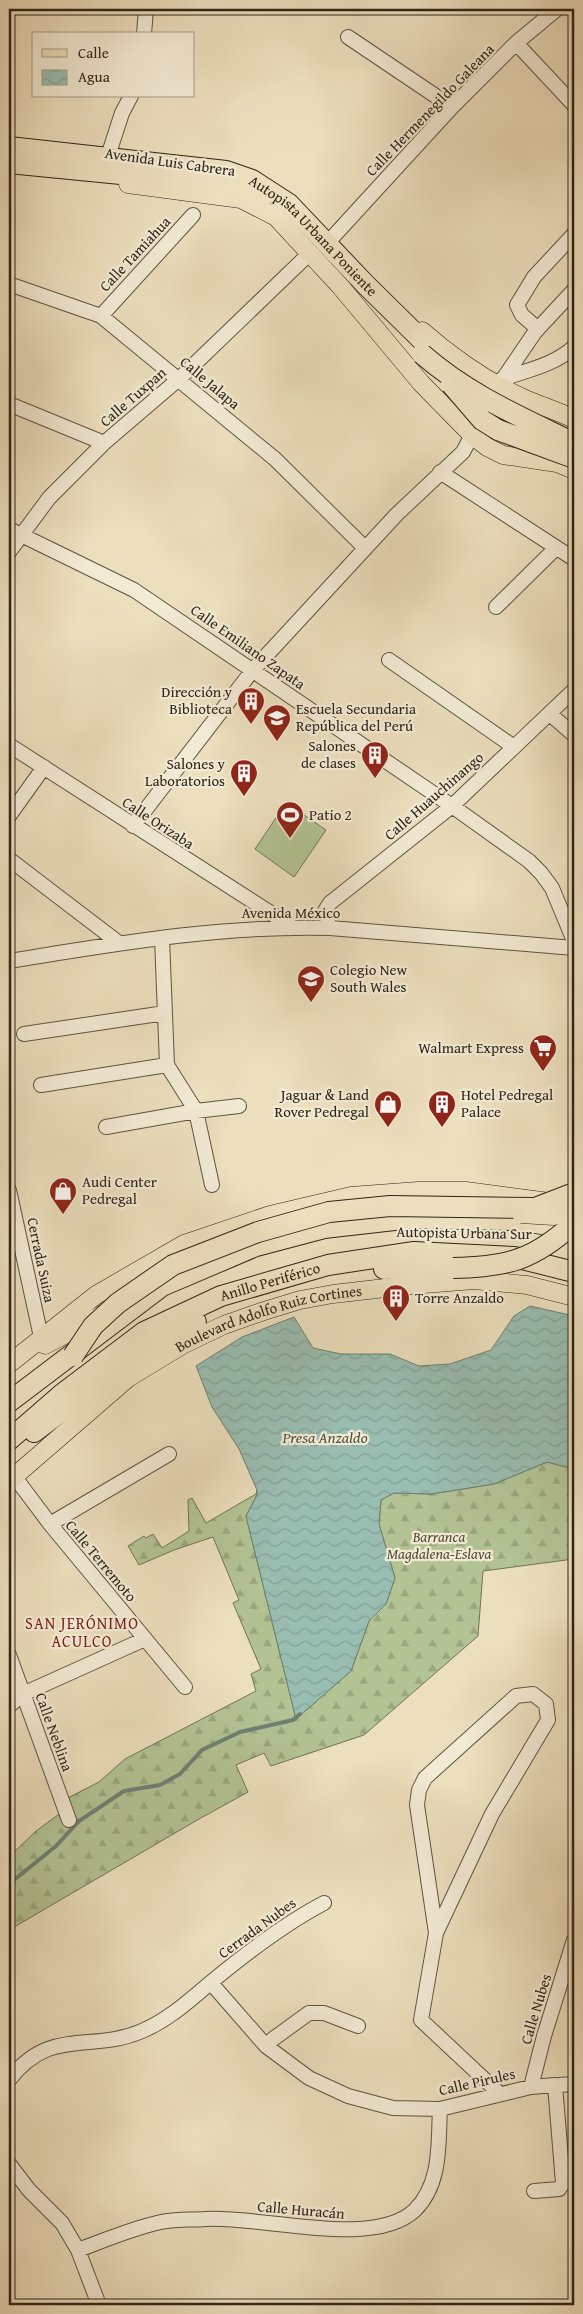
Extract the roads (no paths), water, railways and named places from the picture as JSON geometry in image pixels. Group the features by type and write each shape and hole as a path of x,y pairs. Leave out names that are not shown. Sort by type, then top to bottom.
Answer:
{"highway":[{"name":"Autopista Urbana Poniente","path":"9,147 226,171 252,180 289,204 406,326 446,362 482,386 574,432"},
{"name":"Autopista Urbana Poniente","path":"9,162 192,181 247,191 265,200 282,212 398,332 442,360 469,390 500,408 574,443"},
{"path":"442,360 467,405 482,420 498,430 574,458"},
{"path":"521,1197 573,1209"},
{"path":"74,1356 93,1326 118,1303 173,1265 258,1232 329,1212 390,1206 438,1205 573,1209"},
{"path":"9,1447 44,1426 119,1368 180,1329 247,1300 288,1287 365,1271 409,1267 489,1267 514,1261 551,1243 573,1209"},
{"path":"9,1402 162,1286 256,1246 324,1228 412,1218 516,1220 574,1229"},
{"name":"Autopista Urbana Sur","path":"9,1406 115,1326 192,1283 261,1257 323,1239 412,1229 518,1232 574,1240"},
{"name":"Autopista Urbana Sur","path":"9,1430 110,1344 194,1298 262,1271 327,1254 413,1243 516,1247 574,1259"},
{"name":"Anillo Periférico","path":"9,1440 62,1394 144,1332 221,1296 328,1265 414,1252 514,1257 574,1272"}],"main road":[{"name":"Avenida Luis Cabrera","path":"9,143 204,164 258,177 273,185 297,205 332,239 398,309 442,360 498,380 524,398 574,419"},
{"name":"Avenida Luis Cabrera","path":"9,168 241,199 276,217 340,286 421,383 472,435 487,447 503,454 557,463 574,470"},
{"path":"421,383 428,363 442,360"},
{"path":"487,447 547,444 574,450"},
{"path":"9,1364 96,1295 184,1244 270,1215 351,1196 418,1191 457,1191 521,1197"},
{"path":"9,1364 119,1305 170,1273 236,1246 331,1219 384,1213 449,1211 554,1216 573,1209"},
{"name":"Boulevard Adolfo Ruiz Cortines","path":"11,1479 128,1378 184,1344 224,1325 264,1311 300,1300 333,1294 474,1280 527,1285 574,1297"}],"street":[{"path":"144,32 146,9"},
{"name":"Calle Hermenegildo Galeana","path":"332,239 452,107 516,43 557,9"},
{"path":"348,37 452,107"},
{"path":"516,43 574,105"},
{"path":"110,153 122,113 130,98"},
{"name":"Calle Tamiahua","path":"100,316 193,215"},
{"path":"537,330 522,315 517,304 534,277 574,234"},
{"name":"Calle Tuxpan","path":"9,552 15,532 104,443 180,378 310,253"},
{"name":"Calle Jalapa","path":"9,284 100,316 180,378 275,459 365,548"},
{"path":"498,380 537,330 574,290"},
{"path":"498,380 547,364 564,356 574,347"},
{"path":"9,404 104,443"},
{"path":"133,826 252,671 365,548 440,472 463,452 472,435"},
{"path":"440,472 574,558"},
{"name":"Calle Emiliano Zapata","path":"15,532 134,590 452,806 529,861 552,888 574,941"},
{"path":"496,607 556,548"},
{"path":"389,660 514,747"},
{"name":"Calle Huauchinango","path":"330,928 325,911 330,903 452,806 574,690"},
{"path":"550,714 574,735"},
{"name":"Calle Orizaba","path":"9,745 291,926"},
{"path":"9,816 44,767"},
{"path":"9,859 119,943"},
{"name":"Avenida México","path":"9,961 119,943 240,929 291,926 574,948"},
{"path":"162,938 167,1065 196,1111 212,1185"},
{"path":"24,1034 165,1013"},
{"path":"41,1085 167,1065"},
{"path":"106,1127 196,1111 239,1106"},
{"name":"Cerrada Suiza","path":"9,1190 41,1337"},
{"path":"50,1524 169,1454"},
{"name":"Calle Terremoto","path":"11,1479 185,1687"},
{"path":"9,1706 23,1694 145,1639"},
{"name":"Calle Neblina","path":"9,1656 69,1820"},
{"path":"436,1933 417,1805 418,1790 430,1773 516,1696 533,1694 546,1704 548,1720 492,1814 436,1933 421,2020 500,2094"},
{"name":"Cerrada Nubes","path":"9,2080 20,2066 44,2050 72,2042 119,2039 152,2026 180,2009 298,1917 324,1903"},
{"name":"Calle Nubes","path":"531,2087 544,2036 574,1940"},
{"name":"Calle Pirules","path":"211,1983 266,2046 309,2078 348,2096 393,2108 440,2109 531,2087 574,2084"},
{"path":"266,2046 309,2013 324,2013 358,2026"},
{"path":"534,2191 559,2189 563,2183 557,2085"},
{"name":"Calle Huracán","path":"78,2250 162,2222 210,2218 354,2231 395,2221 415,2210 428,2191 436,2171 439,2151 440,2109"},
{"path":"9,2164 29,2190 62,2223 78,2250 99,2305"}],"water":[{"name":"Presa Anzaldo","path":"530,1306 574,1316 574,1469 547,1462 494,1484 431,1494 394,1493 381,1500 379,1524 395,1578 386,1604 369,1621 351,1671 296,1719 246,1516 257,1495 257,1490 239,1449 212,1407 196,1366 242,1337 294,1317 313,1348 341,1354 390,1354 419,1366 450,1364 491,1350 514,1316"}],"waterway":[{"path":"9,1884 56,1846 79,1821 124,1791 160,1785 180,1774 202,1750 240,1732 293,1720 300,1714"}],"place":[{"name":"Dirección y Biblioteca","path":"251,725"},
{"name":"Escuela Secundaria República del Perú","path":"277,742"},
{"name":"Salones de clases","path":"375,779"},
{"name":"Salones y Laboratorios","path":"244,797"},
{"name":"Patio 2","path":"290,839"},
{"name":"Colegio New South Wales","path":"311,1003"},
{"name":"Walmart Express","path":"543,1072"},
{"name":"Jaguar & Land Rover Pedregal","path":"388,1128"},
{"name":"Hotel Pedregal Palace","path":"442,1128"},
{"name":"Audi Center Pedregal","path":"63,1215"},
{"name":"Torre Anzaldo","path":"396,1322"}],"district":[{"name":"SAN JERÓNIMO ACULCO","path":"82,1632"}],"park label":[{"name":"Barranca Magdalena-Eslava","path":"439,1546"}]}
